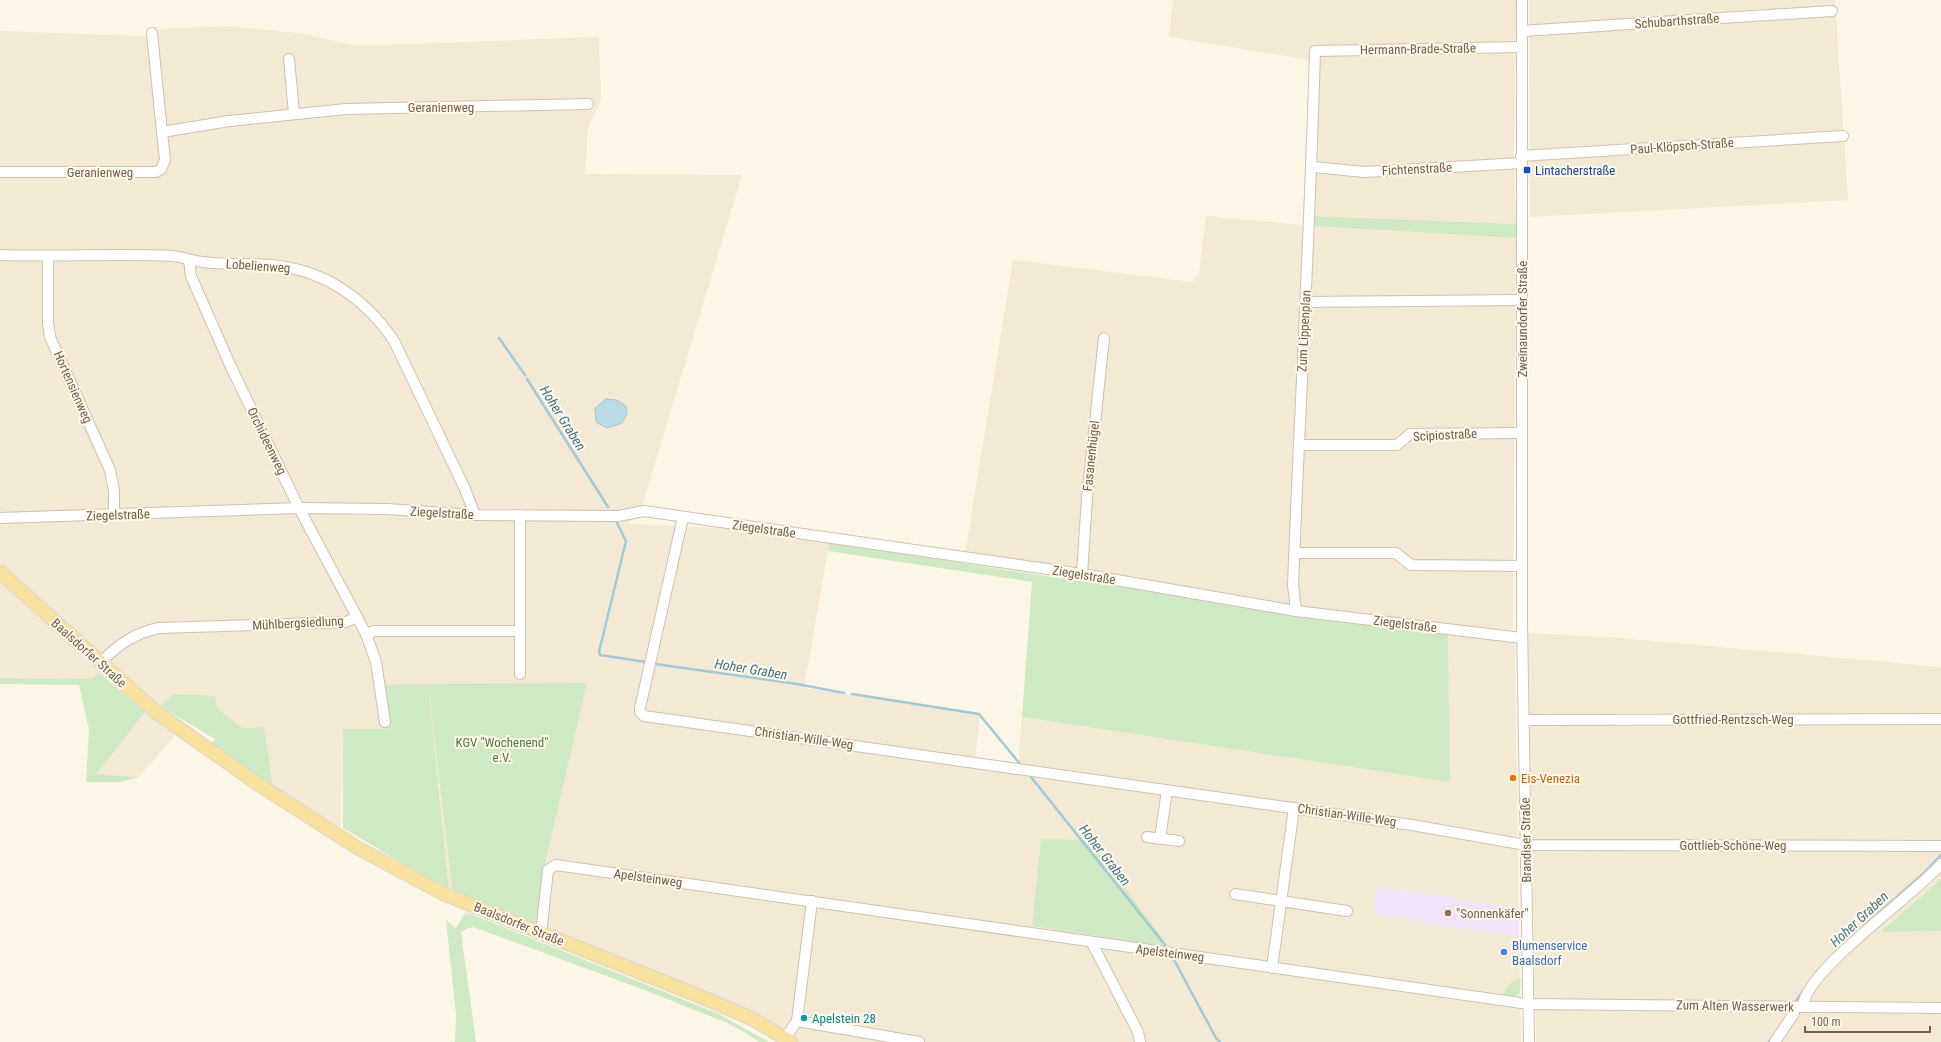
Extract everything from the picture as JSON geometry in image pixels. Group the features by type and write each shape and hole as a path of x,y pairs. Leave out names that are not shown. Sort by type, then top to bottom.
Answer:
{"main road":[{"name":"Baalsdorfer Straße","path":"0,572 100,663 145,702 181,730 258,784 358,848 444,894 753,1019 788,1040"}],"street":[{"name":"Zweinaundorfer Straße","path":"1522,0 1522,638"},
{"name":"Schubarthstraße","path":"1522,31 1832,11"},
{"name":"Geranienweg","path":"0,172 156,172 161,169 165,160 152,33"},
{"name":"Hermann-Brade-Straße","path":"1315,51 1522,47"},
{"name":"Zum Lippenplan","path":"1296,611 1293,585 1294,553 1305,302 1313,167 1315,51"},
{"path":"289,59 294,113"},
{"name":"Geranienweg","path":"162,132 229,121 294,113 398,107 515,107 588,104"},
{"name":"Paul-Klöpsch-Straße","path":"1521,159 1843,136"},
{"name":"Fichtenstraße","path":"1313,167 1365,172 1521,159"},
{"name":"Lobelienweg","path":"0,255 174,256 189,260 215,263 270,265 295,268 334,284 367,306 384,326 394,342 465,489 475,515"},
{"name":"Hortensienweg","path":"48,256 48,323 50,337 110,470 114,491 114,515"},
{"name":"Orchideenweg","path":"189,260 191,276 228,360 299,508 357,617"},
{"path":"1305,302 1522,300"},
{"name":"Fasanenhügel","path":"1082,574 1087,498 1104,338"},
{"name":"Scipiostraße","path":"1299,445 1397,445 1410,434 1522,433"},
{"name":"Ziegelstraße","path":"0,518 299,508 387,510 475,515 520,514 618,516 644,511 1082,574 1296,611 1522,638"},
{"path":"520,514 520,674"},
{"name":"Christian-Wille-Weg","path":"683,517 640,708 640,712 644,716 1412,824 1526,845"},
{"path":"1294,553 1396,553 1411,565 1521,566"},
{"name":"Mühlbergsiedlung","path":"100,663 126,639 148,630 159,628 346,622 357,617 366,634"},
{"path":"385,722 376,662 366,634 374,631 519,631"},
{"name":"Brandiser Straße","path":"1522,638 1529,1042"},
{"name":"Gottfried-Rentzsch-Weg","path":"1524,720 1941,719"},
{"path":"1160,839 1167,790"},
{"path":"1272,968 1294,808"},
{"path":"1147,837 1179,841"},
{"name":"Gottlieb-Schöne-Weg","path":"1526,845 1941,846"},
{"path":"1775,1042 1814,984 1848,947 1941,864"},
{"name":"Apelsteinweg","path":"541,934 548,870 556,865 812,901 1092,943 1214,958 1272,968 1528,1004"},
{"path":"1235,894 1347,911"},
{"path":"788,1040 797,1022 812,901"},
{"path":"1092,943 1138,1032 1140,1042"},
{"name":"Zum Alten Wasserwerk","path":"1528,1004 1941,1008"},
{"path":"797,1022 919,1042"}],"shaded area":[{"path":"1173,0 1516,0 1514,166 1516,224 1314,216 1318,61 1169,37"},
{"path":"1529,0 1835,0 1848,200 1530,217"},
{"path":"226,26 299,33 356,46 599,37 601,101 588,128 585,174 742,175 643,503 630,524 773,531 830,538 804,688 980,714 975,758 1018,765 1022,717 1450,782 1448,633 1515,641 1519,908 1378,886 1374,911 1378,915 1519,937 1521,1042 791,1042 449,891 428,684 387,729 343,729 341,828 273,786 264,727 242,728 217,708 173,694 150,717 175,735 139,777 95,774 145,712 91,679 0,678 0,31 147,36 158,29"},
{"path":"1206,216 1313,226 1516,238 1513,628 1508,631 1314,610 965,554 1013,260 1192,282 1199,274"},
{"path":"1528,633 1620,638 1941,667 1941,879 1881,932 1941,931 1941,1042 1536,1042"},
{"name":"\"Sonnenkäfer\"","path":"1377,886 1519,908 1519,937 1377,915 1374,911"}],"green space":[{"path":"1314,216 1516,224 1516,238 1313,226"},
{"path":"829,542 1398,628 1448,633 1450,782 1022,717 1032,582 828,551"},
{"path":"99,673 145,712 96,774 139,777 120,782 86,782 89,730 79,685 0,684 0,678 90,679"},
{"name":"KGV \"Wochenend\" e.V.","path":"587,683 546,859 541,922 535,926 453,894 428,684"},
{"path":"428,684 449,891 343,828 343,729 387,729 383,685"},
{"path":"173,694 215,696 217,708 242,728 264,727 273,786 212,743 215,739 160,706"},
{"path":"1041,839 1089,840 1169,947 1032,926"},
{"path":"1941,879 1941,931 1881,932"},
{"path":"466,912 719,1014 769,1042 759,1042 727,1023 642,989 473,927 461,932 476,1042 455,1042 456,1015 446,920 456,928"},
{"path":"1521,978 1520,992 1514,997 1503,995 1509,984"}],"water":[{"path":"606,399 617,400 626,406 627,414 622,423 607,428 596,422 595,408"}],"waterway":[{"name":"Hoher Graben","path":"499,338 525,375"},
{"name":"Hoher Graben","path":"527,379 608,507"},
{"name":"Hoher Graben","path":"617,523 626,541 599,652 600,655 646,662"},
{"name":"Hoher Graben","path":"655,664 797,684 844,693"},
{"name":"Hoher Graben","path":"852,694 979,714 1020,764"},
{"name":"Hoher Graben","path":"1031,777 1165,945"},
{"name":"Hoher Graben","path":"1865,925 1924,873 1941,855"},
{"name":"Hoher Graben","path":"1843,946 1856,933"},
{"name":"Hoher Graben","path":"1173,958 1216,1038 1220,1042"},
{"name":"Hoher Graben","path":"1796,1001 1804,990"},
{"name":"Hoher Graben","path":"1769,1042 1773,1036"}],"place":[{"name":"Lintacherstraße","path":"1527,170"},
{"name":"Eis-Venezia","path":"1513,778"},
{"name":"\"Sonnenkäfer\"","path":"1448,913"},
{"name":"Blumenservice Baalsdorf","path":"1504,952"},
{"name":"Apelstein 28","path":"804,1018"}]}
